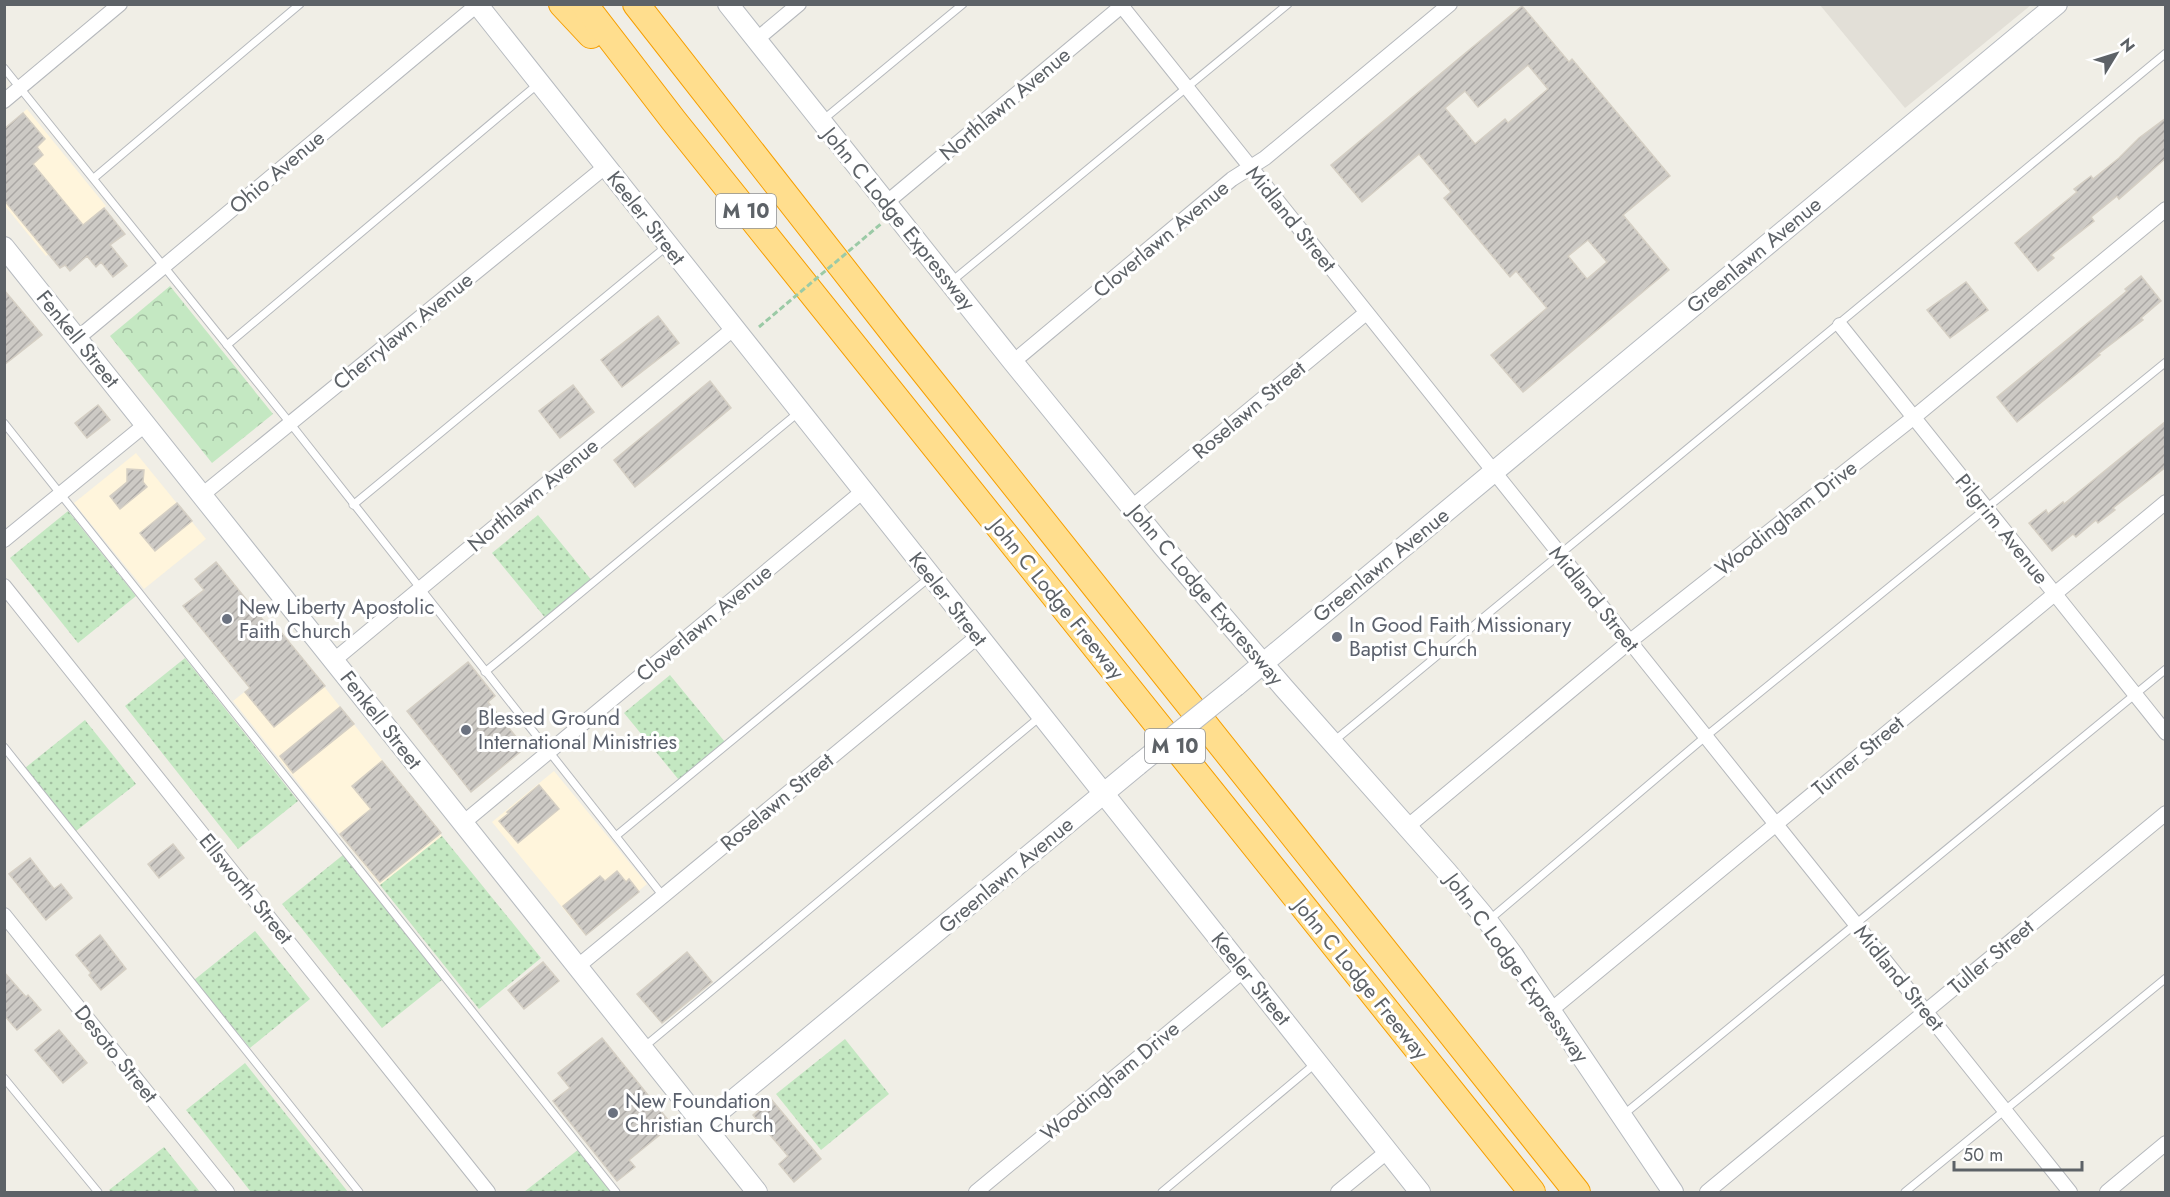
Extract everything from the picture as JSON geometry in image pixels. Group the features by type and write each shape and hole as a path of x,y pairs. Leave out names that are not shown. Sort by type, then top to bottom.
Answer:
{"highway":[{"path":"562,4 674,121"},
{"name":"John C Lodge Freeway","path":"584,4 674,121 1532,1192"},
{"name":"John C Lodge Freeway","path":"636,4 909,353 1577,1192"}],"main road":[{"name":"John C Lodge Expressway","path":"728,4 1131,507 1487,921 1551,1011 1673,1192"},
{"name":"Greenlawn Avenue","path":"703,1125 2057,4"},
{"name":"Keeler Street","path":"477,5 1420,1192"},
{"name":"Fenkell Street","path":"4,247 757,1192"}],"street":[{"path":"4,101 120,4"},
{"path":"756,40 799,4"},
{"name":"Cloverlawn Avenue","path":"1013,362 1232,179 1265,158 1450,4"},
{"name":"Ohio Avenue","path":"78,339 477,5"},
{"name":"Midland Street","path":"1122,5 1366,314 2070,1192"},
{"name":"Northlawn Avenue","path":"886,203 1122,5"},
{"name":"Cherrylawn Avenue","path":"202,495 605,166"},
{"name":"Woodingham Drive","path":"1407,827 1629,642 1913,418 2166,209"},
{"name":"Roselawn Street","path":"1131,507 1366,314"},
{"name":"Pilgrim Avenue","path":"1840,325 2166,733"},
{"name":"Northlawn Avenue","path":"333,660 733,329"},
{"path":"4,540 146,424"},
{"name":"Cloverlawn Avenue","path":"463,823 862,492"},
{"name":"Turner Street","path":"1551,1011 2166,502"},
{"name":"Ellsworth Street","path":"4,586 488,1192"},
{"name":"Roselawn Street","path":"577,967 977,637"},
{"name":"Tuller Street","path":"1707,1192 2166,813"},
{"name":"Desoto Street","path":"4,915 227,1192"},
{"name":"Woodingham Drive","path":"976,1192 1244,970"},
{"path":"2107,1192 2166,1143"},
{"path":"1338,1192 1388,1151"}],"lane":[{"path":"94,178 300,4"},
{"path":"821,122 963,4"},
{"path":"950,283 1288,4"},
{"path":"1332,742 1840,325 2166,53"},
{"path":"4,68 290,423 663,896"},
{"path":"227,345 539,83"},
{"path":"353,505 667,246"},
{"path":"1487,921 1706,737 2166,362"},
{"path":"485,672 799,412"},
{"path":"4,423 616,1192"},
{"path":"616,836 930,577"},
{"path":"1622,1116 2166,669"},
{"path":"642,1049 1041,716"},
{"path":"4,747 359,1192"},
{"path":"1905,1192 2166,978"},
{"path":"1162,1192 1317,1062"},
{"path":"4,1078 98,1192"}],"path":[{"path":"759,327 882,223"}],"shaded area":[{"path":"1820,5 2031,5 1905,108"},
{"path":"27,109 106,206 46,256 5,206 5,128"},
{"path":"136,453 206,539 144,589 74,503"},
{"path":"296,651 442,836 380,885 233,701"},
{"path":"554,771 647,884 585,935 492,822"}],"green space":[{"path":"170,286 273,414 212,463 110,336"},
{"path":"68,511 136,596 78,643 10,558"},
{"path":"538,515 593,582 547,620 492,553"},
{"path":"185,658 298,801 238,849 125,706"},
{"path":"670,675 725,742 679,780 624,713"},
{"path":"85,720 136,784 76,831 25,768"},
{"path":"442,836 541,958 479,1009 380,885"},
{"path":"343,855 443,979 382,1028 282,904"},
{"path":"255,931 310,999 250,1048 194,980"},
{"path":"845,1039 889,1094 821,1150 776,1094"},
{"path":"245,1063 348,1192 251,1192 186,1110"},
{"path":"164,1147 200,1192 111,1192 109,1190"},
{"path":"579,1149 614,1192 524,1192"}],"building":[{"path":"1522,6 1569,62 1572,59 1670,176 1623,215 1669,270 1523,392 1491,355 1547,308 1516,271 1510,277 1444,198 1451,192 1419,154 1362,202 1331,165","holes":["1528,65 1548,89 1508,123 1505,119 1475,144 1445,108 1465,91 1478,107","1588,240 1607,262 1587,279 1568,256"]},
{"path":"23,113 45,139 37,147 43,155 33,164 83,225 104,208 125,234 110,245 127,266 113,277 101,262 96,267 87,256 70,271 65,265 60,268 4,200 4,129"},
{"path":"2166,118 2166,158 2119,199 2117,196 2091,217 2094,221 2051,255 2054,258 2038,271 2015,243 2077,192 2074,189 2091,176 2093,179 2139,138"},
{"path":"2141,276 2161,301 2141,318 2143,320 2098,354 2100,355 2017,422 1997,397 2127,291 2125,289"},
{"path":"1966,282 1988,310 1950,338 1927,310"},
{"path":"4,290 42,335 4,365"},
{"path":"658,316 679,343 622,387 601,360"},
{"path":"710,381 731,408 635,487 614,460"},
{"path":"573,385 594,412 560,438 539,411"},
{"path":"98,405 110,420 87,438 75,423"},
{"path":"2166,421 2166,467 2113,508 2115,510 2098,523 2096,520 2076,537 2073,534 2052,551 2029,523 2046,510 2048,514 2063,502 2064,504"},
{"path":"127,469 144,470 143,482 147,487 120,509 110,496 127,482"},
{"path":"177,503 192,521 155,551 140,533"},
{"name":"New Liberty Apostolic Faith Church","path":"216,562 275,635 280,631 325,686 274,727 245,692 250,688 183,606 204,590 195,579"},
{"name":"Blessed Ground International Ministries","path":"468,662 495,696 488,702 525,748 471,792 407,711"},
{"path":"340,707 354,724 293,773 280,756"},
{"path":"382,761 441,833 380,882 340,834 371,809 352,786"},
{"path":"539,785 559,809 518,843 499,821"},
{"path":"173,844 184,858 159,878 148,864"},
{"path":"30,858 54,889 61,884 72,898 46,920 9,874"},
{"path":"617,871 626,882 629,879 639,892 586,935 563,906 600,876 605,881"},
{"path":"100,935 126,969 101,990 76,955"},
{"path":"687,952 712,982 662,1023 637,994"},
{"path":"543,962 559,981 524,1009 508,990"},
{"path":"4,972 41,1010 17,1030 4,1015"},
{"path":"59,1030 87,1063 63,1083 35,1050"},
{"name":"New Foundation Christian Church","path":"602,1038 672,1125 629,1160 635,1167 617,1181 553,1101 570,1088 558,1073"},
{"path":"771,1099 821,1159 794,1182 779,1164 788,1156 753,1115"}],"place":[{"name":"New Liberty Apostolic Faith Church","path":"227,619"},
{"name":"In Good Faith Missionary Baptist Church","path":"1337,637"},
{"name":"Blessed Ground International Ministries","path":"466,730"},
{"name":"New Foundation Christian Church","path":"613,1113"}]}
